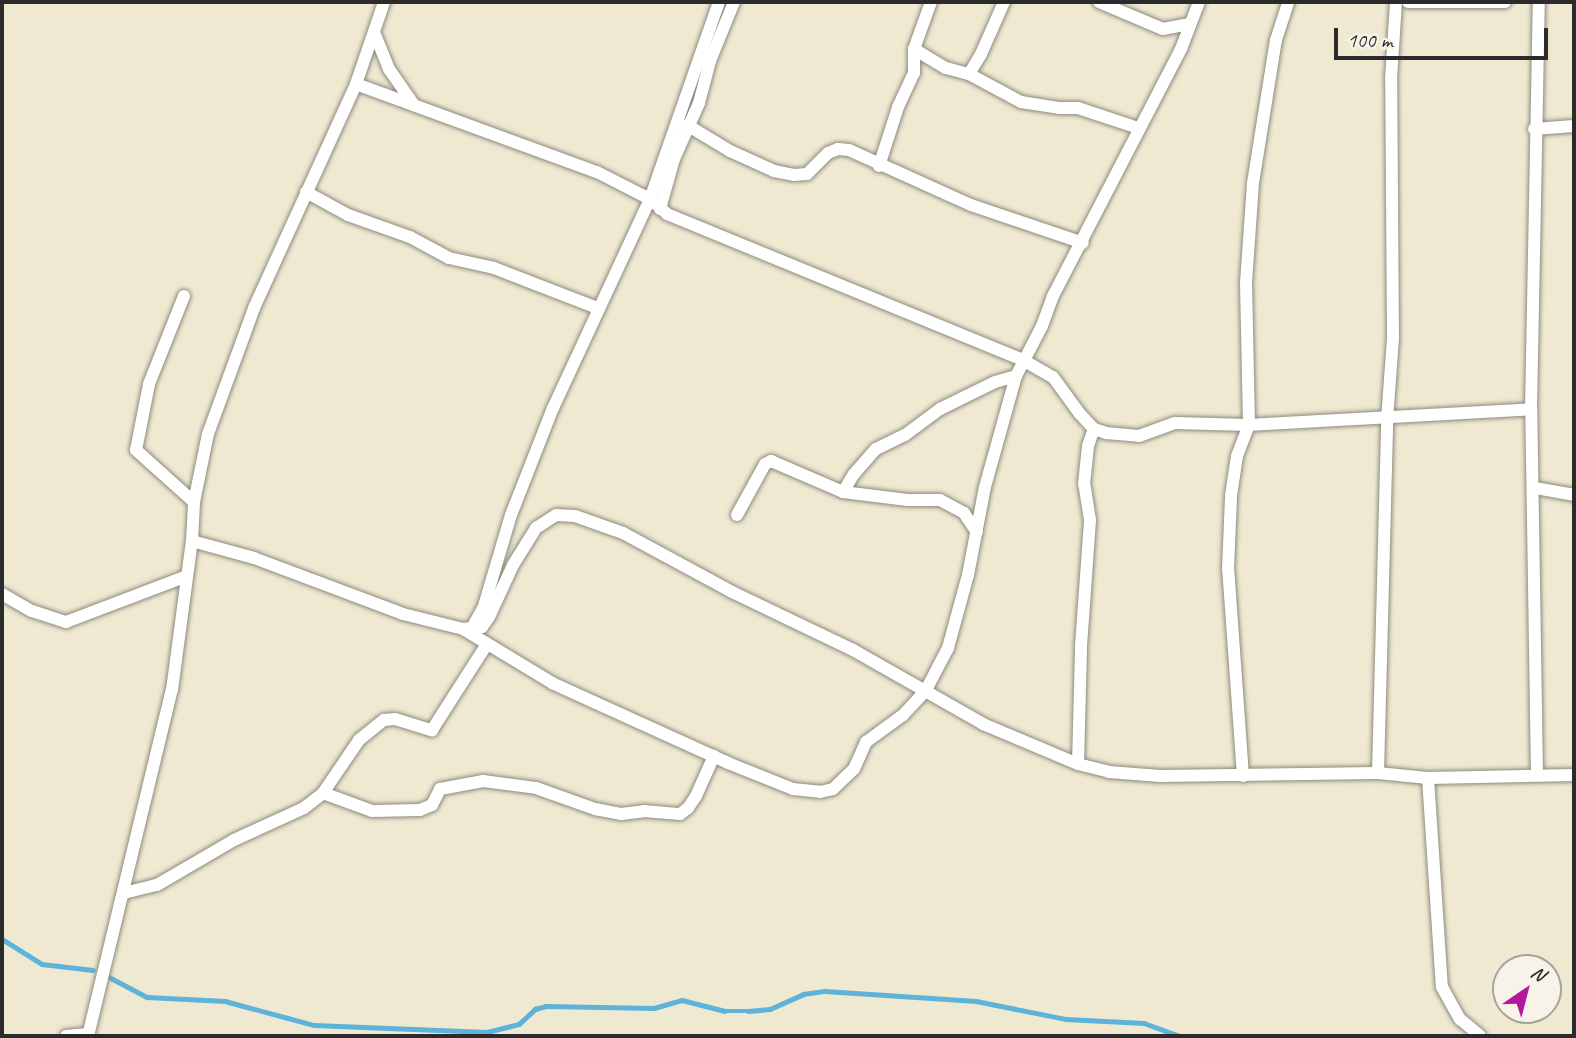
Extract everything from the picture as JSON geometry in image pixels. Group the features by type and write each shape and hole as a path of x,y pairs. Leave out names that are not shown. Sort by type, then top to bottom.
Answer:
{"street":[{"path":"66,1036 88,1035 172,691 192,541 194,502 208,435 254,309 356,84 384,2"},
{"path":"467,629 484,606 511,515 597,308 650,199 719,2"},
{"path":"660,209 687,125 699,103 710,61 734,2"},
{"path":"879,166 898,107 916,67 914,49 931,2"},
{"path":"969,74 1004,2"},
{"path":"1099,2 1163,29 1189,24"},
{"path":"467,629 487,644 552,682 714,757 793,789 820,792 833,789 854,769 866,741 902,715 926,690 948,648 977,532 985,487 1016,376 1138,128 1181,49 1199,2"},
{"path":"1242,776 1228,558 1231,496 1237,456 1249,425 1246,283 1248,231 1262,116 1276,40 1288,2"},
{"path":"1378,773 1387,420 1393,339 1391,79 1396,2"},
{"path":"1408,2 1505,2"},
{"path":"1537,775 1535,488 1531,409 1534,129 1539,2"},
{"path":"374,32 389,69 415,106"},
{"path":"914,49 946,68 969,74 1020,102 1078,108 1138,128"},
{"path":"356,84 597,172 650,199 660,209 1023,360 1053,377 1094,429 1106,433 1139,436 1175,423 1249,425 1387,420 1531,409"},
{"path":"687,125 730,151 774,171 807,174 822,158 838,149 849,150 879,166 971,205 1083,243"},
{"path":"1534,129 1574,126"},
{"path":"306,192 348,215 410,237 449,258 494,268 597,308"},
{"path":"184,296 149,384 136,450 194,502"},
{"path":"843,492 854,474 876,449 905,435 940,409 995,382 1016,376"},
{"path":"1078,764 1082,620 1090,520 1084,484 1088,446 1094,429"},
{"path":"737,515 765,464 771,461 843,492 908,500 940,500 964,513 977,532"},
{"path":"1535,488 1574,495"},
{"path":"192,541 254,558 403,614 467,629 482,627 489,617 513,565 536,528 556,516 575,516 623,533 926,690 983,724 1078,764 1127,775 1378,773 1428,778 1574,775"},
{"path":"2,594 32,611 66,622 187,576"},
{"path":"124,893 158,885 234,840 284,820 323,793 349,751 377,724 395,719 432,730 487,644"},
{"path":"323,793 372,811 420,810 432,805 440,789 483,781 536,788 594,809 621,814 644,811 680,814 696,796 714,757"},
{"path":"1428,778 1442,987 1460,1019 1480,1036"}],"waterway":[{"path":"2,939 42,964 93,970"},
{"path":"109,977 147,997 225,1001 314,1025 487,1032 519,1024 535,1009 546,1006 654,1008 682,1000 725,1011 748,1011 770,1009 803,994 825,991 976,1001 1066,1019 1144,1023 1180,1036"}]}
